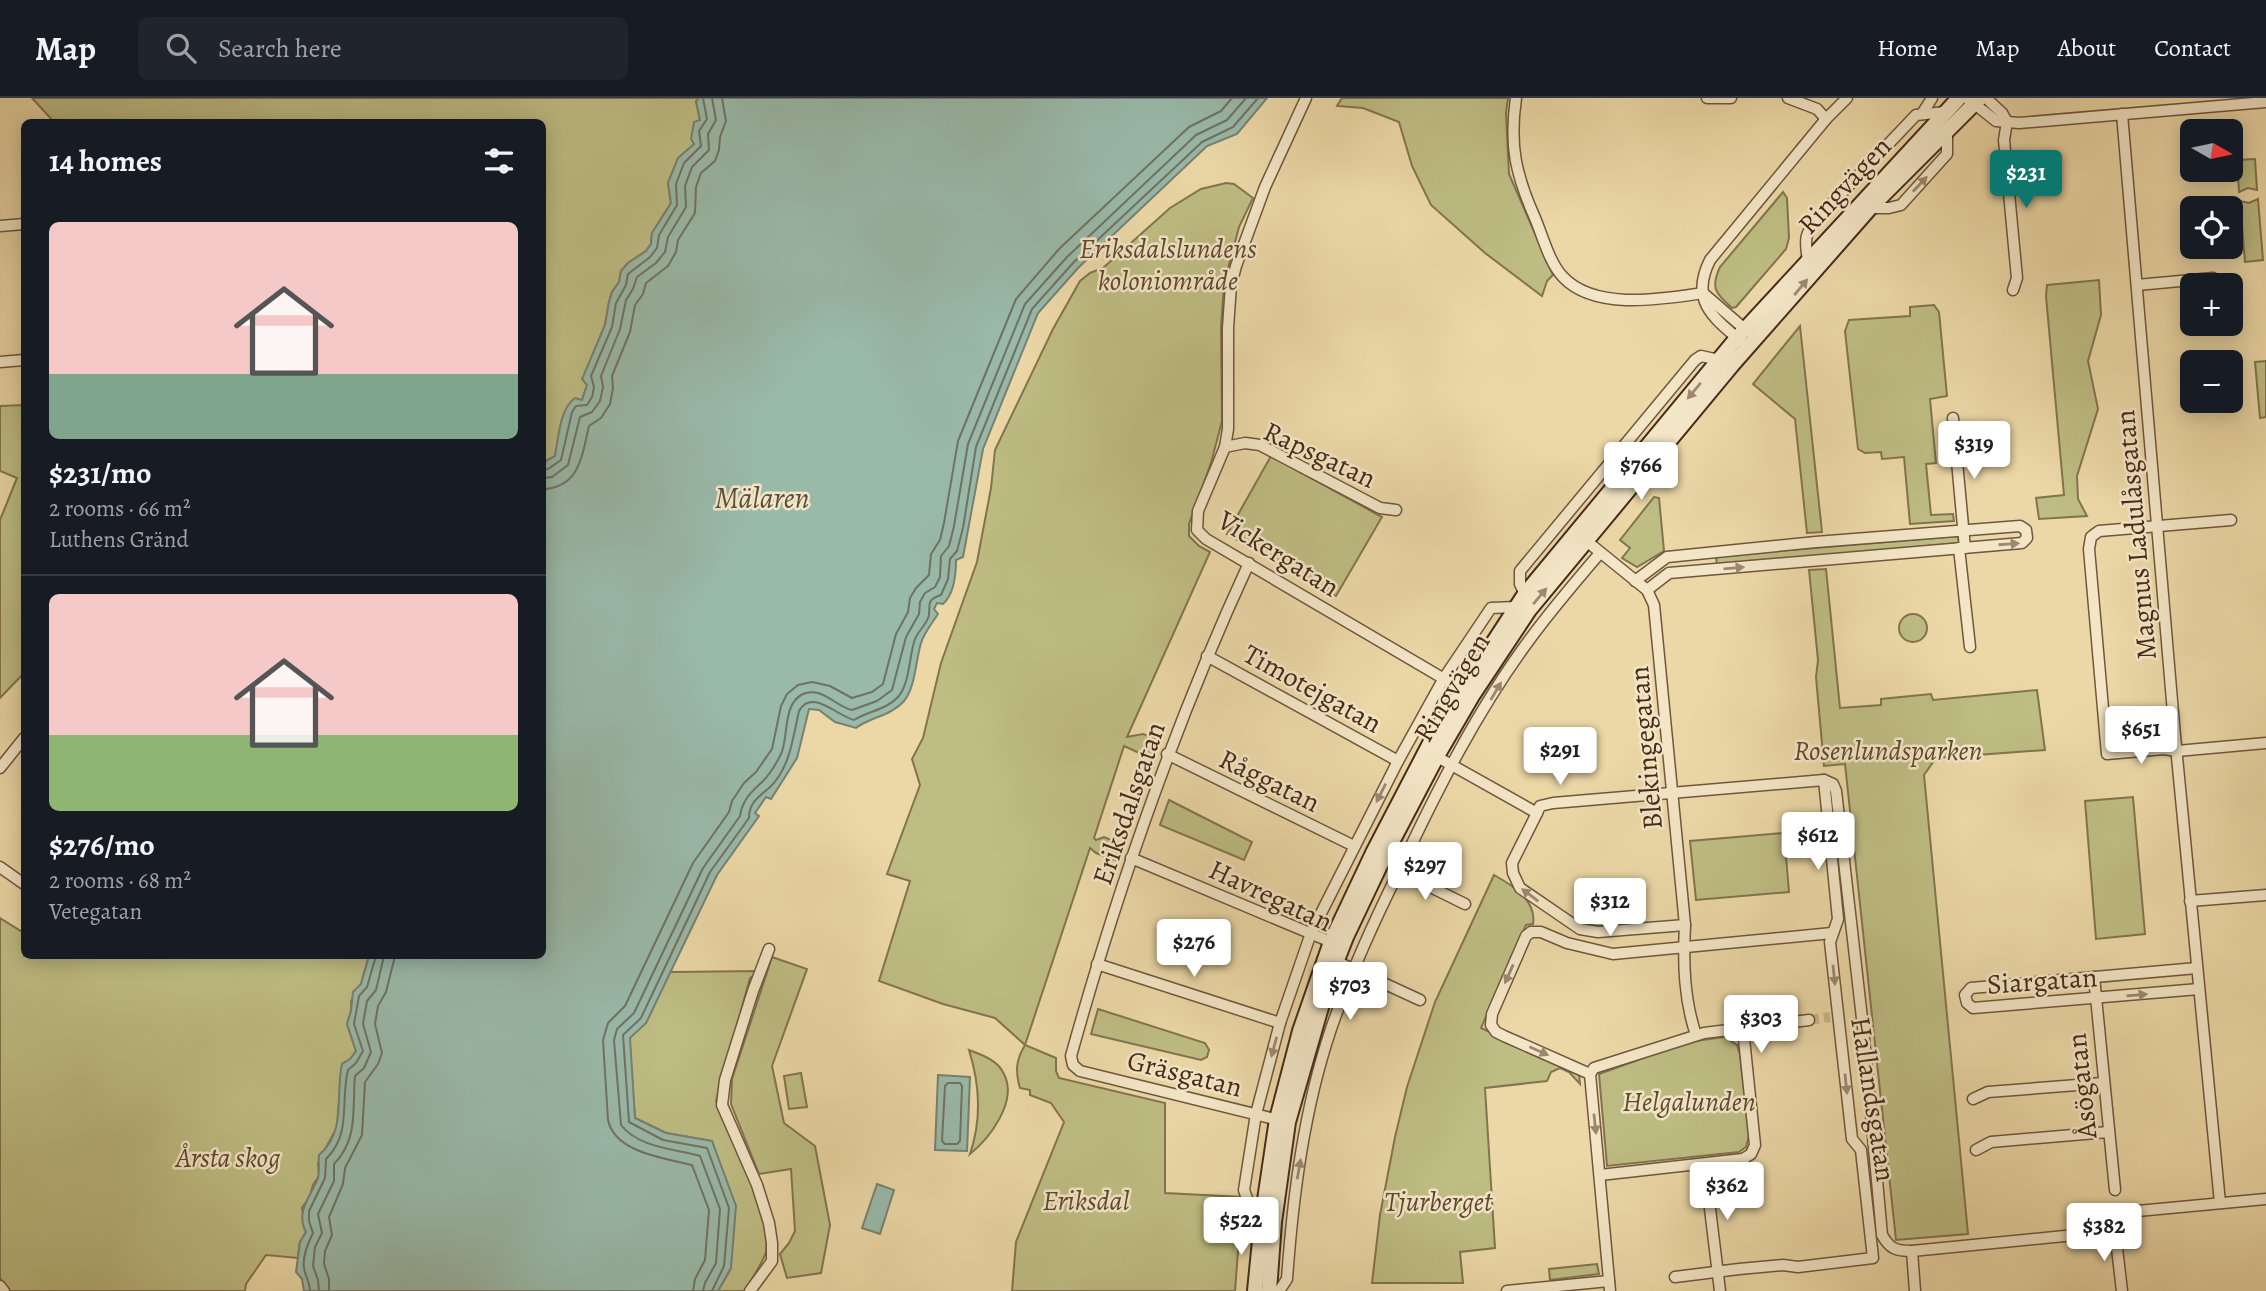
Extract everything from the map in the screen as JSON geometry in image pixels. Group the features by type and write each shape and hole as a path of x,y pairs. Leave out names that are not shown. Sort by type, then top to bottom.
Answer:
{"main road":[{"name":"Ringvägen","path":"1255,1291 1262,1220 1300,1031 1331,942 1431,753 1515,607 1581,537 1747,339 1808,260 1959,98"},
{"name":"Ringvägen","path":"1467,692 1581,537 1719,360 1747,339 1976,100"},
{"name":"Ringvägen","path":"1269,1291 1283,1121 1337,960 1431,753"}],"street":[{"name":"Vickergatan","path":"1306,98 1265,187 1236,266 1228,328 1228,429 1225,447 1198,511 1198,530 1206,539 1467,692"},
{"path":"1516,98 1513,141 1517,176 1553,262 1562,276 1581,289 1614,299 1648,299 1703,293"},
{"path":"1707,98 1731,98"},
{"path":"1788,98 1817,109 1826,118"},
{"name":"Ringvägen","path":"1808,260 1805,241 1807,230 1916,115 1922,114 1932,98"},
{"path":"1747,339 1710,314 1703,293 1704,272 1710,260 1844,99"},
{"path":"1976,100 1991,119 2019,123 2266,102"},
{"path":"1922,114 1945,113"},
{"name":"Magnus Ladulåsgatan","path":"2122,114 2190,901 2220,1202"},
{"path":"2007,122 2004,140 2017,278 2013,290"},
{"path":"0,226 21,224"},
{"path":"2137,285 2180,281"},
{"path":"1525,594 1520,584 1520,571 1695,360 1701,356 1719,360"},
{"path":"0,362 21,360"},
{"path":"1953,418 1970,647"},
{"name":"Rapsgatan","path":"1225,447 1245,443 1260,445 1380,508 1396,510"},
{"path":"2231,520 2099,531 2091,537 2089,548 2106,754 2266,743"},
{"path":"1581,537 1635,581 1647,590 1669,573 2022,543 2027,538 2026,530 2021,526 1667,557 1635,581"},
{"path":"1816,542 1818,561"},
{"name":"Ringvägen","path":"1279,1291 1287,1279 1296,1186 1318,1077 1352,971 1452,765 1501,682 1529,641 1601,553"},
{"path":"1709,553 1711,569"},
{"name":"Eriksdalsgatan","path":"1073,1065 1071,1056 1097,964 1167,754 1249,563"},
{"name":"Blekingegatan","path":"1647,590 1654,605 1685,925 1683,963 1688,1010 1696,1035"},
{"name":"Ringvägen","path":"1262,1220 1249,1204 1244,1190 1256,1114 1280,1023 1311,933 1398,761 1444,678 1491,608 1515,607"},
{"name":"Timotejgatan","path":"1207,656 1398,761"},
{"path":"0,768 21,742"},
{"path":"1431,753 1537,813"},
{"name":"Råggatan","path":"1167,754 1354,846"},
{"path":"1685,925 1589,932 1580,929 1520,888 1512,863 1540,806 1829,782"},
{"name":"Hallandsgatan","path":"1717,1273 1783,1265 1798,1268 1874,1258 1861,1150 1852,1139 1834,1017 1830,942 1838,919 1829,782"},
{"name":"Hallandsgatan","path":"1829,782 1836,791 1863,1027 1882,1235 1896,1251 1912,1251"},
{"name":"Havregatan","path":"1131,858 1331,942 1337,960 1352,971 1420,1000"},
{"path":"0,867 21,882"},
{"path":"1398,872 1465,904"},
{"path":"2190,901 2266,895"},
{"path":"1590,1074 1504,1036 1490,1025 1492,1014 1526,936 1536,931 1567,943 1613,954 1832,933"},
{"path":"750,1291 772,1261 769,1223 757,1185 722,1105 725,1080 769,949"},
{"path":"1097,964 1280,1023"},
{"name":"Siargatan","path":"2197,968 1971,988 1965,995 1966,1003 1973,1008 2199,989"},
{"name":"Åsögatan","path":"2094,977 2115,1190"},
{"path":"1507,1291 1609,1286 1590,1074 1594,1068 1696,1035 1809,1020"},
{"path":"1600,1175 1743,1159 1751,1154 1755,1146 1743,1029"},
{"name":"Gräsgatan","path":"1073,1065 1080,1071 1283,1121"},
{"path":"1973,1098 1987,1092 2103,1083"},
{"path":"1976,1150 1991,1142 2108,1132"},
{"path":"1707,1184 1720,1291"},
{"path":"2122,1291 2115,1231 2119,1220 2127,1212 2266,1199"},
{"path":"1915,1291 1912,1251 2115,1231"},
{"path":"1675,1278 1717,1273"},
{"path":"0,1286 4,1291"}],"green space":[{"path":"32,98 699,98 696,101 700,120 695,144 678,158 668,183 671,203 652,233 651,244 621,271 619,282 609,302 605,325 583,379 587,385 582,400 562,426 555,456 546,461 546,119 51,119"},
{"path":"1342,98 1508,98 1506,113 1509,174 1553,275 1547,281 1542,296 1485,253 1431,205 1412,166 1399,122 1363,108 1337,106"},
{"path":"2255,159 2257,190 2248,188 2239,192 2238,182 2244,182 2244,160"},
{"name":"Eriksdalslundens koloniområde","path":"1226,183 1234,184 1253,198 1239,227 1224,284 1221,328 1222,421 1211,463 1189,524 1189,536 1210,552 1127,737 1143,734 1158,739 1150,758 1124,746 1094,838 1096,840 1104,837 1121,844 1115,860 1090,848 1025,1045 995,1018 943,1004 879,981 910,881 887,874 920,785 912,759 923,738 941,663 977,562 995,450 1053,329 1080,281 1103,268 1170,208 1201,189"},
{"path":"1783,192 1787,198 1789,238 1786,249 1736,307 1732,308 1716,290 1715,280 1720,267"},
{"path":"2258,199 2263,260 2245,262 2243,202 2249,203"},
{"path":"2099,280 2101,315 2088,361 2098,409 2077,476 2078,499 2087,516 2039,519 2036,498 2064,495 2047,285"},
{"path":"1934,305 1939,312 1947,396 1930,399 1936,463 1926,464 1931,515 1953,514 1954,521 1910,524 1904,457 1882,459 1881,452 1865,453 1858,449 1845,331 1849,320 1910,316 1910,307"},
{"path":"1800,326 1822,532 1807,533 1795,419 1753,384"},
{"path":"2266,361 2266,417 2260,418 2255,362"},
{"path":"21,405 21,676 0,698 0,520 17,478 0,471 0,406"},
{"path":"1271,456 1382,517 1336,596 1227,534"},
{"path":"1654,497 1659,498 1664,551 1637,567 1622,558 1630,548 1620,540"},
{"path":"1958,536 1959,543 1717,566 1716,556"},
{"name":"Rosenlundsparken","path":"1826,569 1840,708 1881,705 1881,699 1931,694 1933,700 2037,690 2045,750 1936,758 1924,775 1968,1234 1896,1240 1845,764 1824,766 1816,677 1818,660 1809,570"},
{"path":"1913,614 1923,618 1927,628 1923,638 1913,642 1903,638 1899,628 1903,618"},
{"path":"2133,797 2145,934 2096,939 2085,801"},
{"path":"1169,800 1252,842 1244,860 1160,825"},
{"path":"1784,833 1789,892 1696,900 1690,841"},
{"name":"Tjurberget","path":"1494,875 1522,894 1531,908 1533,924 1526,925 1481,1028 1579,1073 1580,1084 1569,1072 1560,1068 1551,1072 1547,1081 1485,1088 1495,1248 1460,1252 1463,1283 1372,1283 1380,1215 1407,1087 1435,1002"},
{"name":"Årsta skog","path":"0,918 21,931 21,959 368,959 361,984 351,1001 347,1024 356,1051 351,1059 342,1064 337,1127 318,1163 319,1176 302,1208 306,1232 300,1242 298,1258 266,1255 246,1284 245,1291 10,1291 0,1278"},
{"path":"772,957 807,969 772,1066 784,1123 815,1146 830,1225 821,1273 787,1278 780,1254 795,1231 791,1169 759,1174 731,1104 732,1079"},
{"path":"759,971 750,978 716,1101 757,1199 763,1220 766,1252 745,1291 718,1291 731,1268 712,1141 666,1133 635,1118 629,1038 646,1023 670,972"},
{"path":"1098,1009 1205,1043 1209,1050 1207,1057 1201,1060 1091,1034"},
{"name":"Helgalunden","path":"1724,1037 1737,1045 1740,1055 1749,1136 1746,1147 1739,1152 1607,1166 1599,1074 1688,1042"},
{"name":"Eriksdal","path":"1025,1045 1056,1058 1059,1078 1165,1103 1165,1193 1242,1197 1235,1291 1012,1291 1016,1242 1064,1122 1051,1103 1030,1095 1030,1090 1020,1088 1017,1066"},
{"path":"969,1050 998,1065 1007,1085 1005,1107 1000,1118 986,1139 970,1154 978,1102"},
{"path":"801,1073 807,1107 789,1109 784,1076"},
{"path":"1597,1264 1599,1274 1550,1280 1549,1269"}],"water":[{"name":"Mälaren","path":"699,98 1267,98 1237,134 1207,146 1078,268 1038,313 983,449 963,557 956,560 955,579 949,596 943,604 937,603 934,609 938,614 922,639 908,696 893,710 856,728 835,722 819,710 809,709 797,758 771,799 766,797 755,813 759,816 717,875 646,1023 630,1038 635,1118 666,1133 712,1141 736,1206 731,1268 718,1291 304,1291 302,1279 296,1272 300,1242 306,1232 303,1211 318,1178 319,1155 328,1146 337,1124 342,1064 356,1051 347,1024 353,992 361,984 368,959 546,959 546,461 555,456 560,424 566,409 575,398 582,400 587,385 582,379 605,325 609,302 619,282 621,271 646,251 651,244 652,233 671,203 668,183 678,158 694,144 691,139 694,122 700,120 696,101"},
{"path":"938,1075 970,1077 967,1151 935,1150"},
{"path":"877,1184 894,1190 880,1234 862,1228"}],"tunnel":[{"path":"1809,1020 1830,1017"}]}
